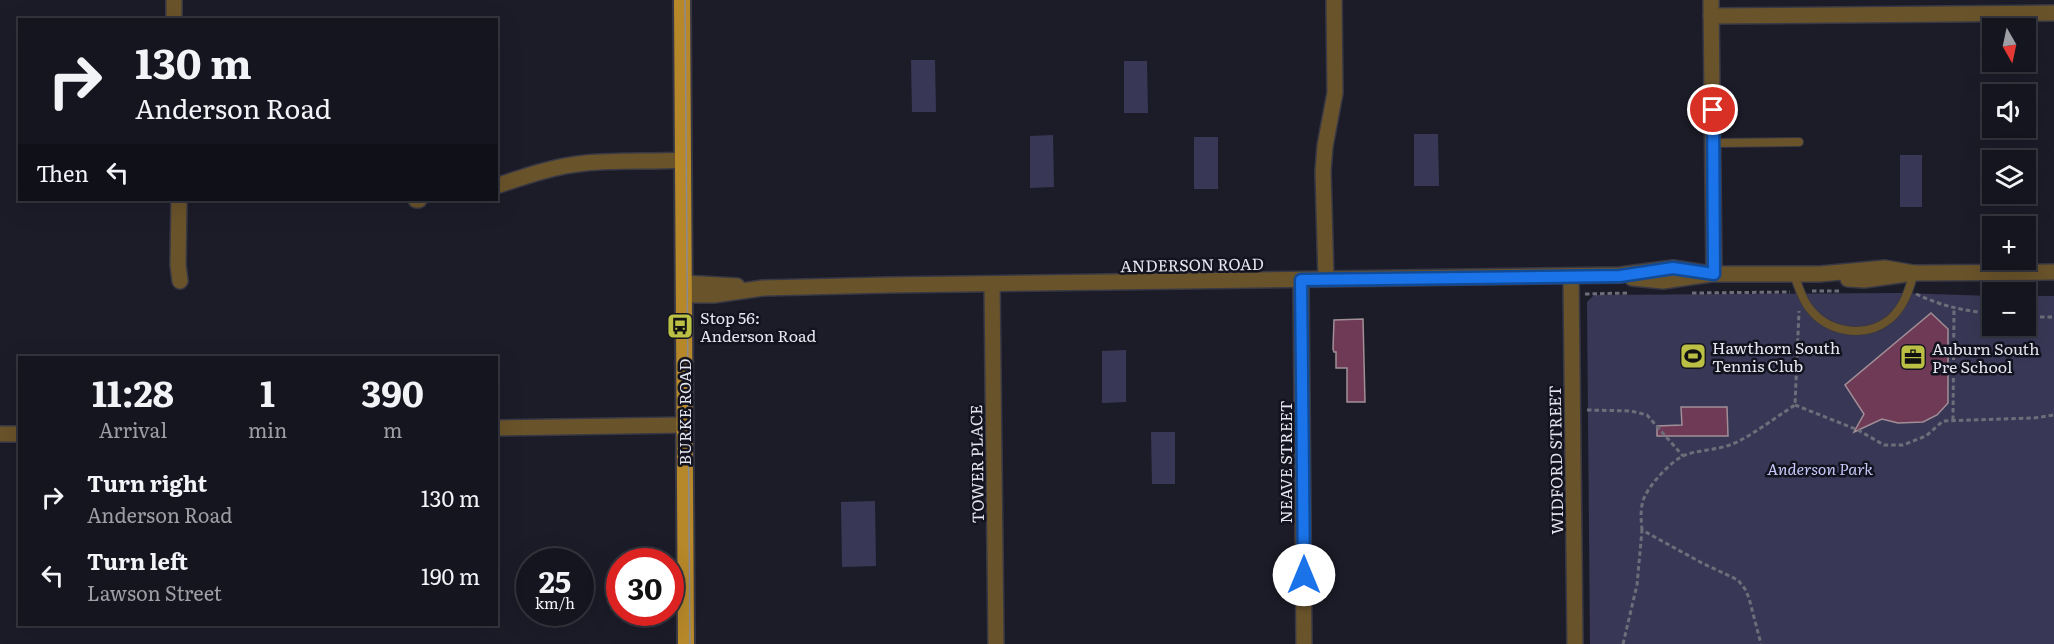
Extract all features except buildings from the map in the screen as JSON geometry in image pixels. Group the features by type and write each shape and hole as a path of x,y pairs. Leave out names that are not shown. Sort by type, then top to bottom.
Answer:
{"main road":[{"name":"BURKE ROAD","path":"682,0 686,644"}],"street":[{"path":"174,0 174,18"},
{"path":"1326,279 1323,171 1335,93 1334,0"},
{"path":"1713,274 1711,8 2054,13"},
{"path":"498,185 571,165 682,160"},
{"path":"179,201 180,281"},
{"name":"ANDERSON ROAD","path":"684,289 715,284 763,288 1571,276 1620,276 1663,281 1713,274 1820,274 1885,268 1914,273 2049,274"},
{"name":"WIDFORD STREET","path":"1571,276 1575,644"},
{"name":"NEAVE STREET","path":"1301,280 1304,644"},
{"name":"TOWER PLACE","path":"992,284 996,644"},
{"path":"498,428 684,425"},
{"path":"0,434 18,434"}],"lane":[{"path":"1713,143 1799,142"},
{"path":"1794,274 1808,306 1822,320 1833,327 1845,330 1864,330 1871,329 1890,318 1906,299 1914,273"}],"path":[{"path":"1692,293 1800,292 1795,405"},
{"path":"1585,305 1585,293 1633,293"},
{"path":"1953,420 1954,309"},
{"path":"2036,317 2054,316"},
{"path":"1795,405 1858,430 1884,445 1903,445 1926,436 1943,421 2034,418 2054,415"},
{"path":"1623,644 1637,585 1643,500 1652,486 1673,461 1683,456 1737,442 1795,405"},
{"path":"1587,410 1641,412 1647,415 1683,456"},
{"path":"1642,530 1738,580 1749,598 1761,644"}],"green space":[{"path":"911,60 935,60 936,112 912,112"},
{"path":"1124,61 1147,61 1148,113 1124,113"},
{"path":"1414,134 1438,134 1439,186 1414,186"},
{"path":"1053,135 1054,187 1030,188 1030,136"},
{"path":"1194,137 1218,137 1218,189 1194,189"},
{"path":"1900,155 1922,155 1922,207 1900,207"},
{"name":"Anderson Park","path":"1901,293 1982,296 1982,336 2036,336 2036,296 2054,296 2054,644 1590,644 1587,302 1594,295"},
{"path":"1126,350 1126,402 1102,403 1102,351"},
{"path":"1151,432 1175,432 1175,484 1152,484"},
{"path":"875,501 876,566 842,567 841,502"}],"tram line":[{"path":"685,0 690,644"}],"place":[{"name":"Stop 56: Anderson Road","path":"680,326"},
{"name":"Hawthorn South Tennis Club","path":"1693,356"},
{"name":"Auburn South Pre School","path":"1913,357"}],"route":[{"path":"1304,575 1301,280 1620,276 1673,268 1714,274 1713,110"}]}
